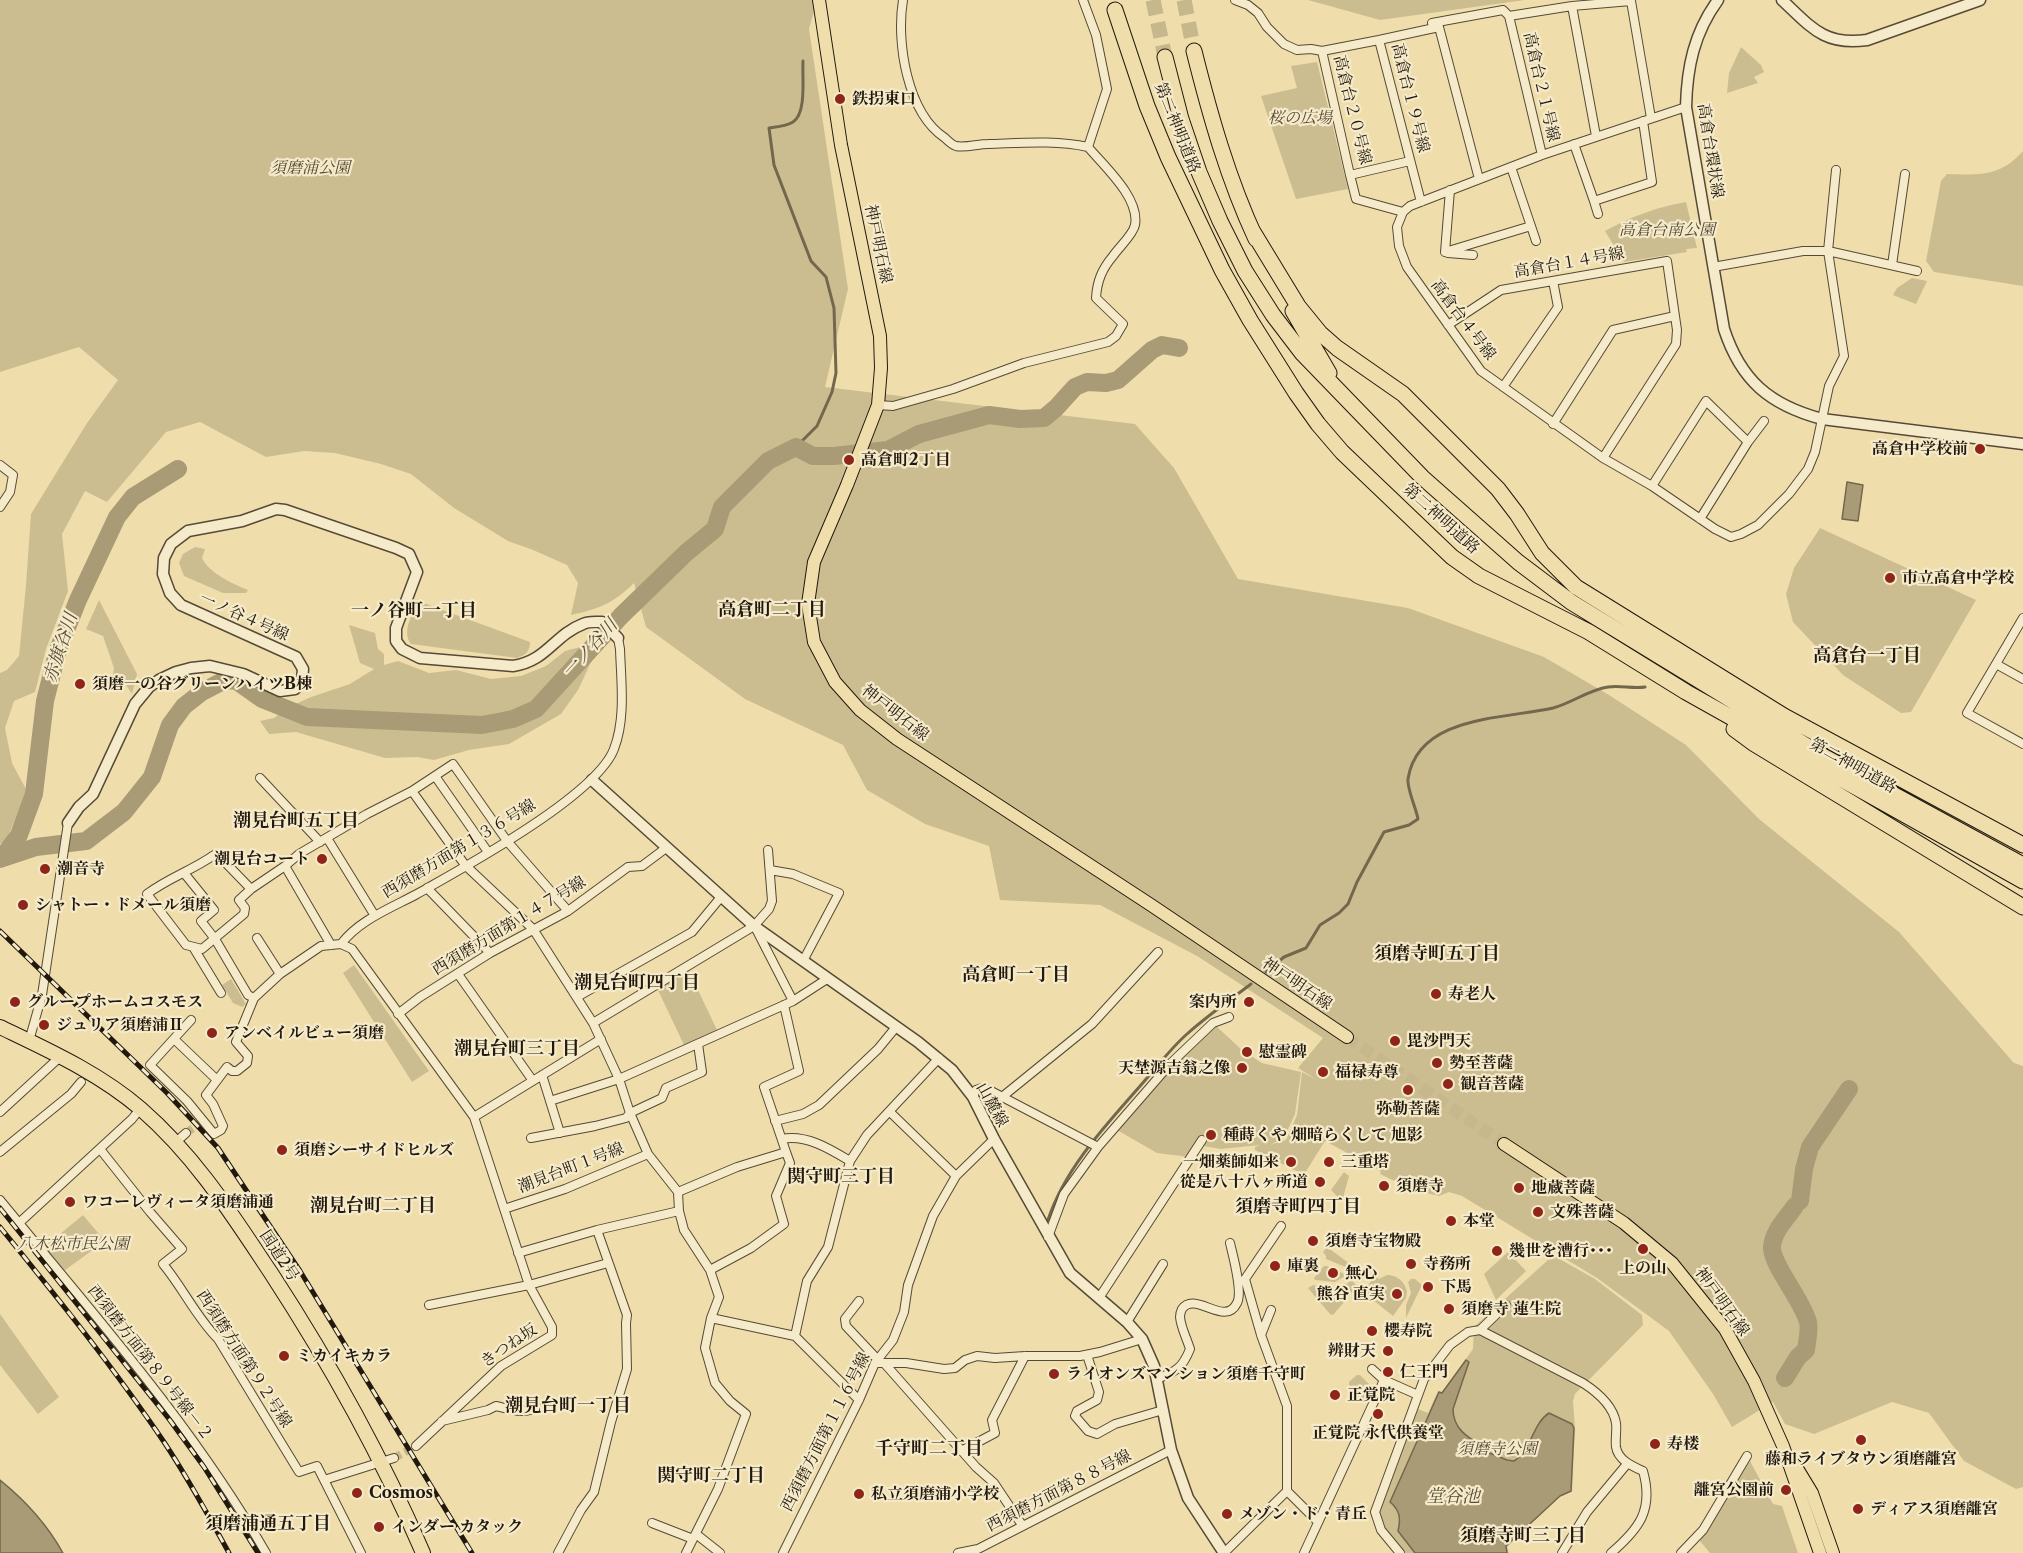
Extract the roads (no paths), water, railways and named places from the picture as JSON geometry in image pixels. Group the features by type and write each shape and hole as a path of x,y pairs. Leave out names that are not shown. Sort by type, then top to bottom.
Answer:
{"highway":[{"name":"第二神明道路","path":"1115,10 1148,106 1197,221 1222,270 1250,320 1318,424 1342,452 1466,567 1495,585 1589,632 1686,692 1936,825 2023,865"},
{"name":"第二神明道路","path":"1194,51 1211,119 1230,177 1253,232 1276,280 1320,357 1346,396 1365,418"},
{"name":"第二神明道路","path":"1165,57 1181,119 1199,172 1245,271 1273,315 1302,353 1422,477 1518,562 1570,602 1600,611 1698,671 1823,756 2023,881"},
{"path":"1253,232 1298,306 1320,333 1343,353 1403,394 1498,489 1550,563 1600,611"},
{"path":"1698,671 2023,845"},
{"path":"1686,692 1753,743 2023,907"},
{"name":"国道2号","path":"0,1027 101,1078 181,1138 335,1377 380,1461 423,1553"}],"main road":[{"name":"神戸明石線","path":"819,0 841,146 880,336 881,368 878,405 814,562 808,604 814,642 835,682 860,710 897,739 1151,905 1347,1037"},
{"name":"神戸明石線","path":"1504,1144 1624,1223 1672,1263 1725,1329 1754,1381 1783,1446 1820,1553"},
{"path":"1783,1446 1812,1493 1833,1553"},
{"path":"1811,1524 1813,1553"}],"street":[{"path":"878,405 893,406 1024,363 1108,342 1116,336 1123,324 1096,298 1096,285 1103,268 1135,227 1134,209 1123,188 1088,147 1046,142 955,146 936,132 913,96 905,64 901,13 903,0"},
{"path":"1083,0 1096,35 1107,89 1088,147"},
{"path":"1235,0 1248,4 1284,44 1297,50 1322,51"},
{"name":"高倉台環状線","path":"1718,0 1700,29 1693,48 1687,77 1686,107 1724,329 1730,349 1742,370 1773,400 1803,414 1825,420 2018,444"},
{"path":"1782,0 1819,33 1835,40 1850,42 1867,40 1980,0"},
{"name":"高倉台２１号線","path":"1542,155 1509,16 1572,6 1631,1 1647,119"},
{"path":"1572,6 1596,136"},
{"path":"1421,31 1419,26 1503,10 1509,16"},
{"name":"高倉台１９号線","path":"1421,202 1379,39 1439,27 1479,179"},
{"name":"高倉台２０号線","path":"1379,39 1322,51 1350,175 1410,161"},
{"path":"1350,175 1356,199 1403,212 1410,206 1542,155 1686,107"},
{"path":"1594,201 1652,182 1647,119"},
{"path":"1574,144 1598,214"},
{"path":"1511,167 1536,241"},
{"path":"1825,420 1829,386 1844,357 1828,251 1836,170"},
{"path":"1892,265 1905,174"},
{"path":"1444,252 1450,190"},
{"name":"高倉台４号線","path":"1403,212 1397,227 1399,246 1407,267 1481,370 1603,458 1652,486 1715,529 1731,537 1758,525 1788,494 1808,469 1825,420"},
{"path":"1444,252 1531,226"},
{"path":"1713,267 1803,251 1828,251 1917,271"},
{"path":"1444,252 1473,255"},
{"name":"高倉台１４号線","path":"1448,326 1501,290 1667,261 1677,330 1676,344 1603,458"},
{"path":"1503,387 1558,307 1553,281"},
{"path":"1553,424 1613,330 1675,316"},
{"path":"1652,486 1706,401 1748,442"},
{"path":"1700,519 1748,442 1764,421"},
{"path":"0,465 13,475 10,492 0,506"},
{"name":"一ノ谷４号線","path":"68,823 79,807 93,794 135,704 149,687 159,680 176,672 210,666 243,674 280,691 295,689 302,680 303,669 296,657 255,637 197,614 181,605 170,593 163,573 164,558 171,544 188,531 242,521 276,509 285,510 409,554 417,572 396,628 396,641 402,649 420,658 513,666 526,664 540,656 570,630 585,622 602,622 618,638"},
{"path":"2023,618 1967,713 2023,744"},
{"name":"西須磨方面第１３６号線","path":"341,944 375,916 507,841 592,780 614,751 621,723 618,638"},
{"path":"1996,664 2023,679"},
{"path":"251,889 219,856 214,855 184,873 160,883 147,894 186,945 202,949 244,914 245,908 239,900 251,889 299,854 367,814 412,791 453,764 507,841 568,911"},
{"path":"435,776 488,852"},
{"path":"260,778 324,840 375,916"},
{"name":"山麓線","path":"592,780 754,926 939,1058 952,1070 973,1096 994,1139 1070,1273 1127,1322 1142,1339 1154,1366 1171,1450 1188,1498 1224,1553"},
{"path":"412,791 465,865 533,929 577,997 619,1079 630,1113 648,1154 678,1192 679,1211 684,1230 710,1270 719,1297 711,1318 705,1348 715,1383 730,1401 746,1414 718,1489 686,1553"},
{"path":"29,1041 42,995 68,823"},
{"name":"西須磨方面第１４７号線","path":"398,1014 420,997 490,953 568,911 628,867 642,866 666,848"},
{"path":"592,1023 754,926 769,909 772,901 768,850"},
{"path":"285,866 331,945"},
{"path":"770,870 793,874 839,893 803,961"},
{"path":"184,873 214,910 201,921 215,939 248,995 254,998"},
{"path":"427,888 490,953"},
{"path":"577,997 692,932 721,897"},
{"path":"754,926 793,1000"},
{"path":"257,938 280,974"},
{"path":"191,1020 150,1065 187,1101 214,1134 223,1126 213,1104 206,1095 227,1067 232,1071 237,1071 247,1063 248,1056 237,1042 254,998 280,974 321,946 341,944 352,949 474,1117 529,1285"},
{"path":"194,947 221,993"},
{"path":"1002,1096 1092,1024 1158,952"},
{"path":"458,974 533,1081"},
{"path":"550,1101 619,1079 784,1005 827,979"},
{"path":"710,1270 751,1248 784,1224 776,1196 790,1163 764,1087 799,1071 784,1005"},
{"path":"1048,1237 1064,1194 1097,1147 1171,1063 1214,1023 1229,1017"},
{"path":"776,1121 803,1114 819,1105 878,1049 896,1027"},
{"path":"174,1039 216,1079"},
{"path":"474,1117 601,1040"},
{"path":"531,1138 626,1118 630,1113 662,1098 666,1088 702,1072 698,1044"},
{"path":"0,1112 61,1056"},
{"path":"795,1336 807,1281 828,1247 850,1161 867,1135 939,1058"},
{"path":"542,1075 560,1133"},
{"path":"0,1152 71,1094 81,1082"},
{"path":"973,1096 976,1090 982,1088 1002,1096 1097,1147"},
{"path":"19,1223 140,1109"},
{"path":"890,1112 956,1176"},
{"path":"782,1139 808,1141 824,1146 850,1161"},
{"name":"西須磨方面第１１６号線","path":"783,1553 859,1400 893,1340 904,1312 908,1285 933,1216 956,1176 994,1139"},
{"path":"1099,1298 1202,1140"},
{"name":"西須磨方面第９２号線","path":"100,1149 182,1249 163,1264 203,1323 218,1339 299,1472 317,1466 324,1480"},
{"path":"678,1192 737,1167 786,1152"},
{"name":"潮見台町１号線","path":"504,1209 565,1189 648,1154"},
{"name":"西須磨方面第８９号線－２","path":"0,1200 188,1431 235,1500 266,1553"},
{"path":"518,1253 597,1230 679,1211"},
{"path":"1281,1226 1245,1279 1261,1335 1287,1406 1287,1491 1318,1522"},
{"path":"558,1553 581,1510 594,1492 627,1369 627,1316 597,1230"},
{"path":"1157,1379 1184,1364 1190,1349 1180,1317 1180,1311 1186,1305 1194,1303 1223,1312 1233,1309 1238,1303 1239,1292 1230,1243"},
{"path":"429,1305 529,1285 608,1263"},
{"path":"1127,1322 1163,1264"},
{"name":"きつね坂","path":"416,1446 501,1366 552,1335 552,1327 529,1285"},
{"path":"859,1301 845,1319 846,1326 994,1483 1022,1525"},
{"path":"1400,1553 1381,1530 1375,1512 1424,1380 1450,1345 1468,1332 1480,1330 1506,1305"},
{"path":"1261,1335 1271,1310"},
{"path":"711,1318 795,1336 859,1400"},
{"path":"1480,1330 1583,1383 1595,1391 1606,1403 1616,1421 1616,1450 1627,1464 1643,1472 1647,1484 1645,1512 1632,1535 1611,1553"},
{"path":"879,1362 906,1363 944,1369 955,1368 964,1360 977,1356 995,1358 1087,1355 1142,1339"},
{"path":"1087,1355 1099,1392 1097,1400 1077,1411 1075,1416 1088,1431 1097,1434 1115,1424 1163,1410"},
{"path":"961,1450 995,1433 992,1420 1025,1356"},
{"path":"1372,1369 1384,1380 1418,1395"},
{"path":"1317,1553 1305,1551 1384,1380"},
{"path":"442,1421 496,1406 519,1411 530,1411 537,1407"},
{"name":"西須磨方面第８８号線","path":"958,1553 978,1549 1171,1450"},
{"path":"1681,1553 1702,1530 1747,1456"},
{"path":"361,1553 324,1480 394,1458"},
{"path":"1562,1553 1587,1512 1627,1464"},
{"path":"1224,1553 1287,1491"},
{"path":"652,1523 694,1537 720,1553"}],"water":[{"path":"1847,482 1863,485 1858,521 1842,519"},
{"name":"堂谷池","path":"1466,1360 1469,1362 1453,1409 1456,1423 1464,1434 1487,1449 1487,1452 1514,1461 1525,1450 1539,1424 1549,1413 1572,1424 1574,1428 1571,1491 1560,1496 1506,1546 1507,1553 1415,1553 1398,1531 1399,1515 1390,1502 1439,1392 1442,1393"},
{"path":"0,1480 35,1513 63,1553 0,1553"}],"waterway":[{"path":"796,447 817,426 832,392 836,373 834,308 826,277 811,261 774,165 769,128 788,124 797,117 802,103 803,61"},
{"name":"一ノ谷川","path":"0,859 36,847 86,841 124,812 152,777 170,725 184,706 202,692 223,681 235,680 262,699 307,717 482,725 513,719 536,709 621,616 687,552 715,529 722,507 768,461 796,447 813,456 888,450 919,434 989,415 1020,419 1044,418 1075,387 1087,382 1106,383 1118,380 1152,350 1162,345 1179,348"},
{"name":"赤旗谷川","path":"2,858 19,835 34,794 45,701 58,650 78,600 117,517 133,497 178,469"},
{"path":"1266,972 1284,957 1306,948 1320,925 1339,913 1348,904 1384,832 1409,825 1418,819 1408,779 1415,758 1428,742 1446,731 1466,724 1553,708 1601,689 1645,687"},
{"path":"1048,1220 1055,1201 1088,1148 1169,1052 1202,1021 1251,984"},
{"path":"1800,1201 1804,1169 1810,1147 1849,1089"},
{"path":"1785,1378 1798,1357 1806,1350 1809,1332 1805,1313 1776,1263 1772,1247 1778,1230 1795,1206"}],"tunnel":[{"path":"1153,0 1165,57"},
{"path":"1184,0 1194,51"},
{"path":"1347,1037 1504,1144"},
{"path":"186,1133 203,1121"},
{"path":"394,1458 416,1446"}],"railway":[{"path":"0,931 167,1093 218,1148 300,1271 472,1553"},
{"path":"0,1208 169,1419 204,1467 258,1553"},
{"path":"0,1227 85,1333 145,1414 198,1497 229,1553"}],"place":[{"name":"鉄拐東口","path":"840,99"},
{"name":"高倉中学校前","path":"1980,449"},
{"name":"高倉町2丁目","path":"849,460"},
{"name":"市立高倉中学校","path":"1890,578"},
{"name":"須磨一の谷グリーンハイツB棟","path":"80,684"},
{"name":"潮見台コート","path":"322,859"},
{"name":"潮音寺","path":"45,869"},
{"name":"シャトー・ドメール須磨","path":"23,905"},
{"name":"寿老人","path":"1436,994"},
{"name":"グループホームコスモス","path":"15,1002"},
{"name":"案内所","path":"1249,1002"},
{"name":"ジュリア須磨浦Ⅱ","path":"44,1025"},
{"name":"アンベイルビュー須磨","path":"212,1033"},
{"name":"毘沙門天","path":"1395,1041"},
{"name":"慰霊碑","path":"1247,1052"},
{"name":"勢至菩薩","path":"1437,1063"},
{"name":"天埜源吉翁之像","path":"1242,1068"},
{"name":"福禄寿尊","path":"1323,1072"},
{"name":"観音菩薩","path":"1448,1084"},
{"name":"弥勒菩薩","path":"1408,1090"},
{"name":"種蒔くや 畑暗らくして 旭影","path":"1211,1135"},
{"name":"須磨シーサイドヒルズ","path":"282,1150"},
{"name":"一畑薬師如来","path":"1291,1162"},
{"name":"三重塔","path":"1329,1162"},
{"name":"從是八十八ヶ所道","path":"1320,1182"},
{"name":"須磨寺","path":"1384,1186"},
{"name":"地蔵菩薩","path":"1519,1188"},
{"name":"ワコーレヴィータ須磨浦通","path":"70,1202"},
{"name":"文殊菩薩","path":"1538,1212"},
{"name":"本堂","path":"1451,1221"},
{"name":"須磨寺宝物殿","path":"1313,1241"},
{"name":"上の山","path":"1643,1249"},
{"name":"幾世を漕行･･･","path":"1497,1251"},
{"name":"寺務所","path":"1411,1264"},
{"name":"庫裏","path":"1275,1266"},
{"name":"無心","path":"1333,1273"},
{"name":"下馬","path":"1428,1287"},
{"name":"熊谷 直実","path":"1397,1294"},
{"name":"須磨寺 蓮生院","path":"1449,1309"},
{"name":"櫻寿院","path":"1372,1331"},
{"name":"辨財天","path":"1388,1351"},
{"name":"ミカイキカラ","path":"284,1356"},
{"name":"仁王門","path":"1388,1372"},
{"name":"ライオンズマンション須磨千守町","path":"1054,1374"},
{"name":"正覚院","path":"1335,1395"},
{"name":"正覚院 永代供養堂","path":"1378,1414"},
{"name":"藤和ライブタウン須磨離宮","path":"1861,1440"},
{"name":"寿楼","path":"1655,1444"},
{"name":"離宮公園前","path":"1786,1490"},
{"name":"Cosmos","path":"357,1493"},
{"name":"私立須磨浦小学校","path":"859,1494"},
{"name":"ディアス須磨離宮","path":"1858,1509"},
{"name":"メゾン・ド・青丘","path":"1227,1514"},
{"name":"インダー カタック","path":"379,1527"}],"district":[{"name":"高倉町二丁目","path":"772,610"},
{"name":"一ノ谷町一丁目","path":"414,611"},
{"name":"高倉台一丁目","path":"1867,656"},
{"name":"潮見台町五丁目","path":"296,821"},
{"name":"須磨寺町五丁目","path":"1437,954"},
{"name":"高倉町一丁目","path":"1016,975"},
{"name":"潮見台町四丁目","path":"637,983"},
{"name":"潮見台町三丁目","path":"517,1049"},
{"name":"関守町三丁目","path":"841,1177"},
{"name":"潮見台町二丁目","path":"373,1206"},
{"name":"須磨寺町四丁目","path":"1298,1207"},
{"name":"潮見台町一丁目","path":"568,1406"},
{"name":"千守町二丁目","path":"929,1449"},
{"name":"関守町二丁目","path":"711,1476"},
{"name":"須磨浦通五丁目","path":"268,1524"},
{"name":"須磨寺町三丁目","path":"1523,1536"}],"park label":[{"name":"桜の広場","path":"1300,118"},
{"name":"須磨浦公園","path":"310,168"},
{"name":"高倉台南公園","path":"1667,230"},
{"name":"八木松市民公園","path":"73,1244"},
{"name":"須磨寺公園","path":"1497,1449"}]}
